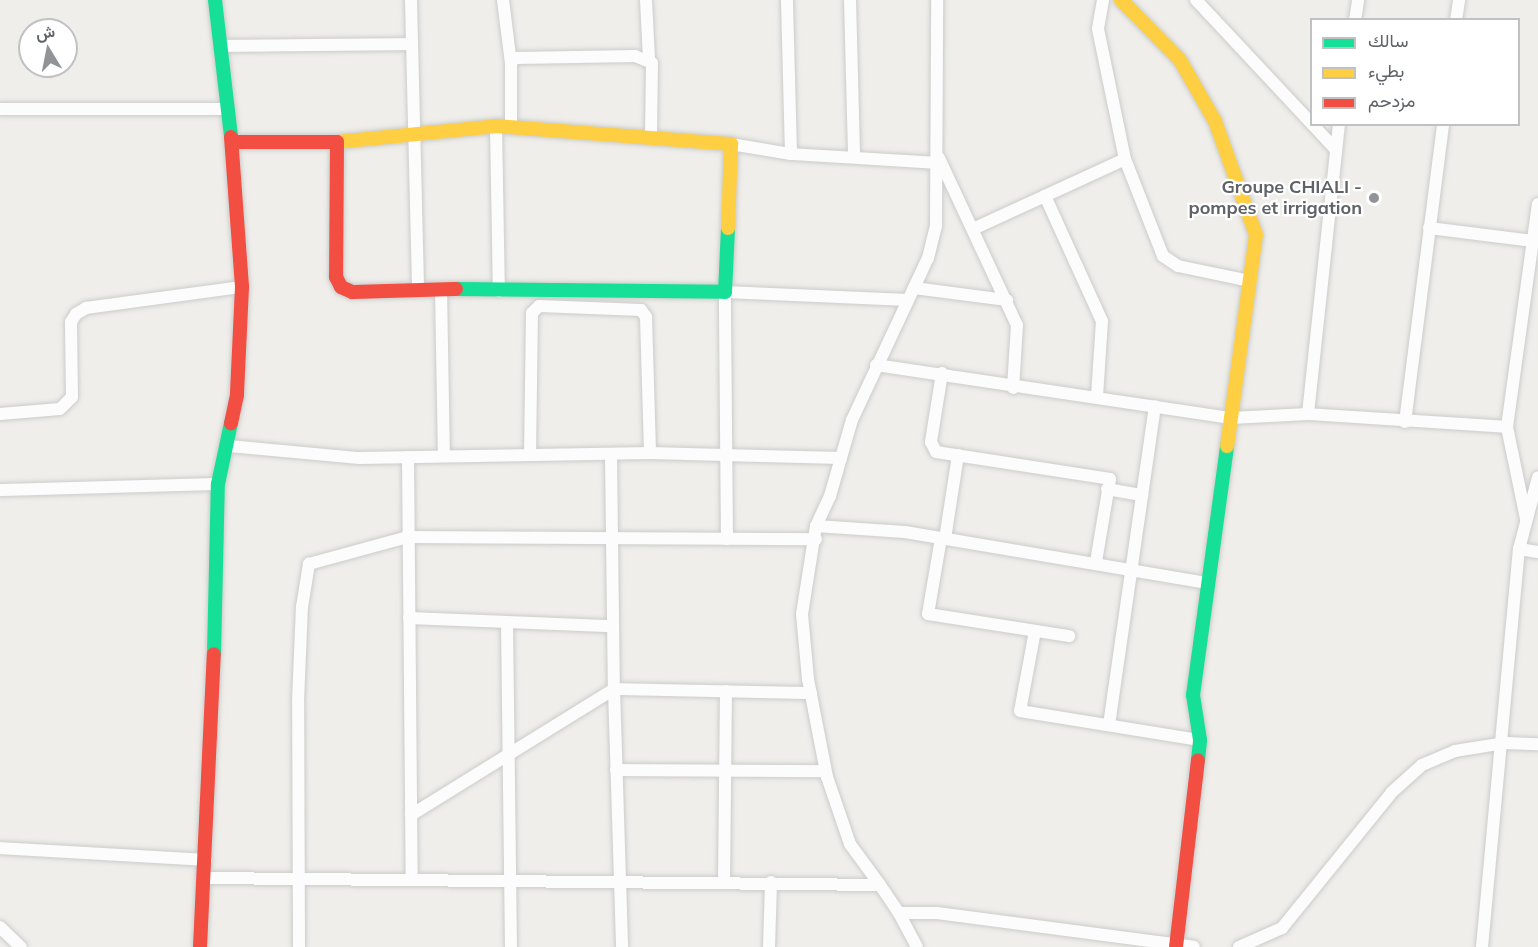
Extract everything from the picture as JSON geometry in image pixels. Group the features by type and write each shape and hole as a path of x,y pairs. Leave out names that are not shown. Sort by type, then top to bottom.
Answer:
{"street":[{"path":"200,947 206,860 218,484 230,446 243,286 233,142 226,108 215,0"},
{"path":"411,0 411,132 418,288"},
{"path":"503,0 511,63 510,126"},
{"path":"646,0 649,59 653,70 651,138"},
{"path":"787,0 791,154"},
{"path":"850,0 854,157"},
{"path":"918,947 880,885 850,844 825,771 811,693 802,614 816,533 841,458 876,365 914,288 936,225 937,0"},
{"path":"1103,0 1098,29 1125,159 1163,256 1178,266 1251,281"},
{"path":"1121,0 1180,60 1215,121 1254,220 1251,281 1193,695 1200,740 1176,946"},
{"path":"1196,0 1310,122"},
{"path":"1355,18 1358,0"},
{"path":"1456,18 1459,0"},
{"path":"220,46 411,44"},
{"path":"511,63 523,54 649,59"},
{"path":"0,109 226,108"},
{"path":"496,126 499,291"},
{"path":"233,142 337,142 411,132 510,126 731,144 791,154 937,158"},
{"path":"1314,126 1336,150"},
{"path":"1308,414 1339,126"},
{"path":"1405,422 1443,126"},
{"path":"337,142 340,175 336,277 341,287 352,292 418,288 499,291 725,292 908,300"},
{"path":"727,539 725,292 731,144"},
{"path":"937,158 1017,325 1013,388"},
{"path":"973,229 1125,159"},
{"path":"1045,196 1102,321 1097,397"},
{"path":"1526,519 1507,427 1538,204"},
{"path":"1429,228 1533,241"},
{"path":"0,414 60,409 72,397 71,322 86,308 243,286"},
{"path":"914,288 1007,300"},
{"path":"441,289 444,455"},
{"path":"530,455 532,313 539,306 641,309 646,317 650,453"},
{"path":"876,365 942,373 1013,388 1097,397 1231,418 1308,414 1507,427"},
{"path":"942,373 932,447 958,455 1105,475 1110,479 1096,562"},
{"path":"1109,725 1155,406"},
{"path":"230,446 408,457 650,453 841,458"},
{"path":"612,454 612,626 622,947"},
{"path":"958,455 928,614 1069,636"},
{"path":"408,457 412,880"},
{"path":"1482,947 1505,743 1519,549 1538,477"},
{"path":"0,490 218,484"},
{"path":"1107,489 1142,495"},
{"path":"299,947 296,879 305,572 314,560 408,537 727,539 816,533 943,538 1096,562 1208,583"},
{"path":"1519,549 1538,552"},
{"path":"409,618 612,626"},
{"path":"507,622 511,947"},
{"path":"1035,631 1020,711 1200,740"},
{"path":"411,814 508,751 614,689 811,693"},
{"path":"724,882 726,691"},
{"path":"1242,947 1282,928 1392,792 1422,765 1455,751 1505,743 1538,744"},
{"path":"616,770 825,771"},
{"path":"0,848 206,860"},
{"path":"205,878 619,883 771,882 880,885"},
{"path":"769,947 771,882"},
{"path":"898,913 938,913 1194,947"},
{"path":"0,927 21,947"}],"traffic: fast":[{"path":"215,0 231,137"},
{"path":"456,289 725,292 728,228"},
{"path":"214,654 218,484 231,423"},
{"path":"1198,760 1200,740 1193,695 1227,446"}],"traffic: slow":[{"path":"1121,0 1180,60 1215,121 1256,235 1227,446"},
{"path":"337,142 496,126 731,144 728,228"}],"traffic: jam":[{"path":"231,137 242,287 237,395 231,423"},
{"path":"233,142 337,142 336,277 341,287 352,292 456,289"},
{"path":"200,947 214,654"},
{"path":"1176,947 1198,760"}],"place":[{"name":"Groupe CHIALI - pompes et irrigation","path":"1374,198"}]}
